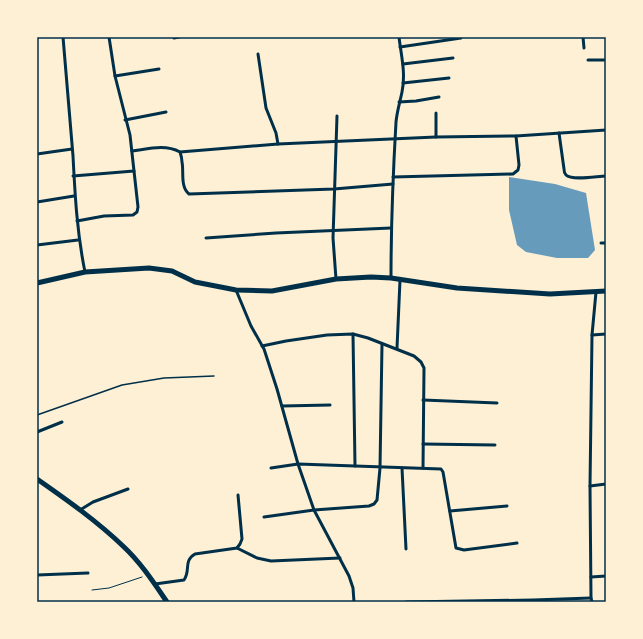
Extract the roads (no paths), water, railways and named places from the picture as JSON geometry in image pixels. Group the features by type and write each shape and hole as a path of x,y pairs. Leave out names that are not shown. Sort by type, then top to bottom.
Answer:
{"main road":[{"path":"37,283 85,272 149,268 172,271 196,282 236,290 272,291 336,279 371,277 391,278 456,288 550,294 606,291"},
{"path":"37,479 80,510 124,547 148,574 167,602"}],"street":[{"path":"63,37 78,240 85,272"},
{"path":"77,221 104,216 133,215 137,212 138,206 132,151 115,76 109,37"},
{"path":"174,38 179,37"},
{"path":"391,278 391,228 396,113 403,91 403,64 398,37"},
{"path":"583,37 584,48"},
{"path":"400,47 461,38"},
{"path":"258,54 266,108 276,133 278,144"},
{"path":"403,64 454,58"},
{"path":"588,60 606,60"},
{"path":"115,76 159,69"},
{"path":"403,83 449,78"},
{"path":"399,102 439,98"},
{"path":"125,120 166,112"},
{"path":"436,113 436,137"},
{"path":"336,279 333,230 337,116"},
{"path":"132,151 161,147 173,148 180,152 278,144 436,137 516,136 606,130"},
{"path":"559,133 566,175 571,178 606,176"},
{"path":"393,177 513,174 518,170 519,165 516,136"},
{"path":"37,154 72,149"},
{"path":"180,152 184,186 186,192 189,194 334,189 393,184"},
{"path":"74,176 134,171"},
{"path":"37,202 74,196"},
{"path":"206,238 391,228"},
{"path":"37,245 78,240"},
{"path":"601,243 606,243"},
{"path":"397,348 400,280"},
{"path":"236,290 251,326 262,346 282,406 298,464 314,510 349,576 353,588 354,602"},
{"path":"592,602 590,486 592,335 596,292"},
{"path":"262,346 327,335 353,334 397,348 414,356 421,362 424,368 423,468"},
{"path":"353,334 355,466"},
{"path":"592,335 606,334"},
{"path":"264,516 314,510 369,506 374,504 376,500 380,468 382,344"},
{"path":"423,400 497,403"},
{"path":"282,406 330,405"},
{"path":"37,432 62,422"},
{"path":"423,444 495,445"},
{"path":"271,468 298,464 441,469 443,472 456,548 459,550 517,543"},
{"path":"402,468 406,549"},
{"path":"590,486 606,484"},
{"path":"80,510 98,500 128,489"},
{"path":"237,548 242,538 238,495"},
{"path":"450,511 507,506"},
{"path":"155,584 184,580 187,575 187,562 190,557 195,554 237,548 257,558 271,561 340,558"},
{"path":"37,575 88,573"},
{"path":"592,577 606,576"},
{"path":"406,602 591,598"}],"lane":[{"path":"37,415 122,385 164,378 214,376"}],"water":[{"path":"509,177 555,184 586,193 595,250 588,258 557,258 526,252 517,245 509,210"}]}
